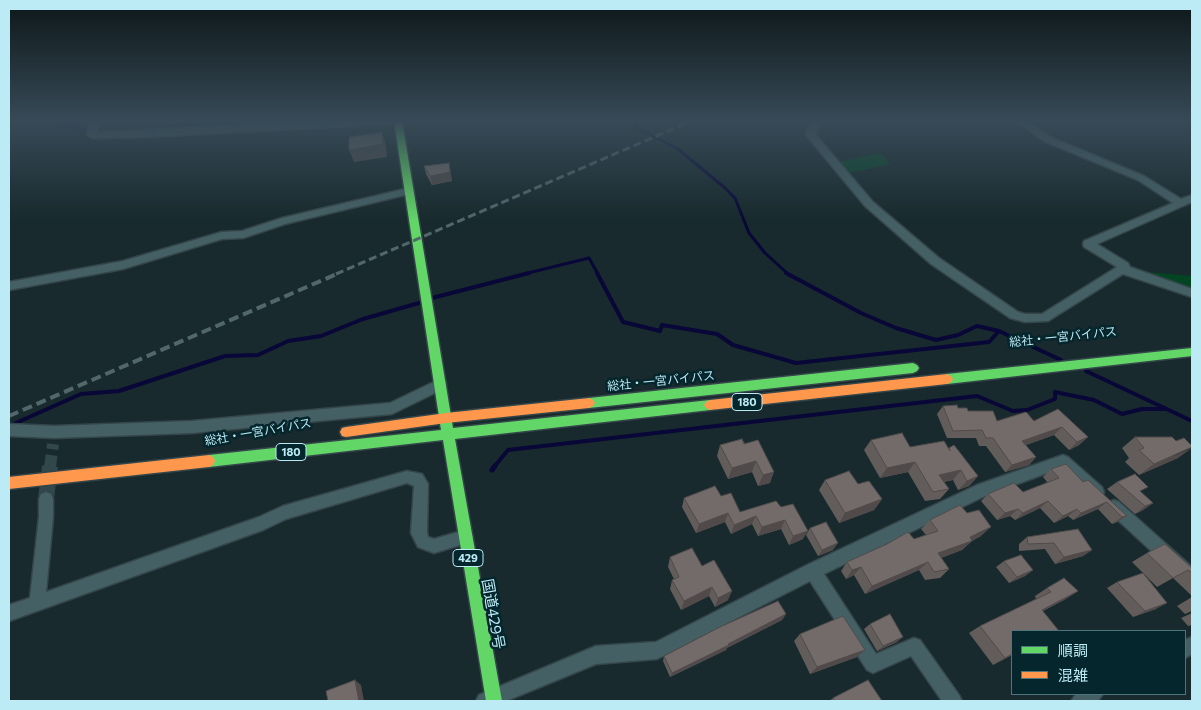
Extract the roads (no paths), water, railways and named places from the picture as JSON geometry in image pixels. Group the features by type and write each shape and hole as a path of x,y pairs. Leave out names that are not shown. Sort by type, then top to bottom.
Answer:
{"main road":[{"name":"国道429号","path":"403,154 491,700"},
{"name":"総社・一宮バイパス","path":"9,483 449,436 1192,352"},
{"name":"総社・一宮バイパス","path":"335,434 446,418 925,366"},
{"name":"総社・一宮バイパス","path":"134,469 288,440"}],"street":[{"path":"827,154 869,204 935,261 1014,315 1025,318 1044,318 1121,270 1126,270 1192,293"},
{"path":"1083,154 1141,178 1180,203"},
{"path":"9,286 123,265 222,236 242,234 282,221 409,191"},
{"path":"1126,270 1124,266 1088,244 1192,198"},
{"path":"9,430 53,438 392,408 440,384"},
{"path":"491,700 596,655 657,650 813,571 982,490 1064,461 1192,577"},
{"path":"9,614 263,523 283,513 407,477 417,478 421,484 419,532 423,542 434,546 464,537"},
{"path":"37,604 46,517 46,499"},
{"path":"813,571 873,664 914,646 953,701"},
{"path":"1080,701 1092,695"}],"waterway":[{"path":"684,154 735,198 749,233 765,253 788,274"},
{"path":"524,274 589,258 598,274"},
{"path":"432,298 529,273"},
{"path":"597,273 623,322 660,331 662,325 717,334 733,345 796,363 989,342 999,331"},
{"path":"786,273 861,313 896,328 936,340 958,335 977,326 999,331"},
{"path":"9,426 81,394 119,391 225,356 258,355 288,341 321,336 363,319 419,303"},
{"path":"999,331 1061,360"},
{"path":"1086,371 1192,421"},
{"path":"494,467 508,450 977,396 1013,411 1027,410 1055,399 1055,392 1094,400 1122,414 1142,409 1166,409"},
{"path":"492,470 495,466"}],"tunnel":[{"path":"50,467 53,444"},
{"path":"46,499 50,466"}],"railway":[{"path":"336,274 614,154"},
{"path":"9,416 339,273"}]}
